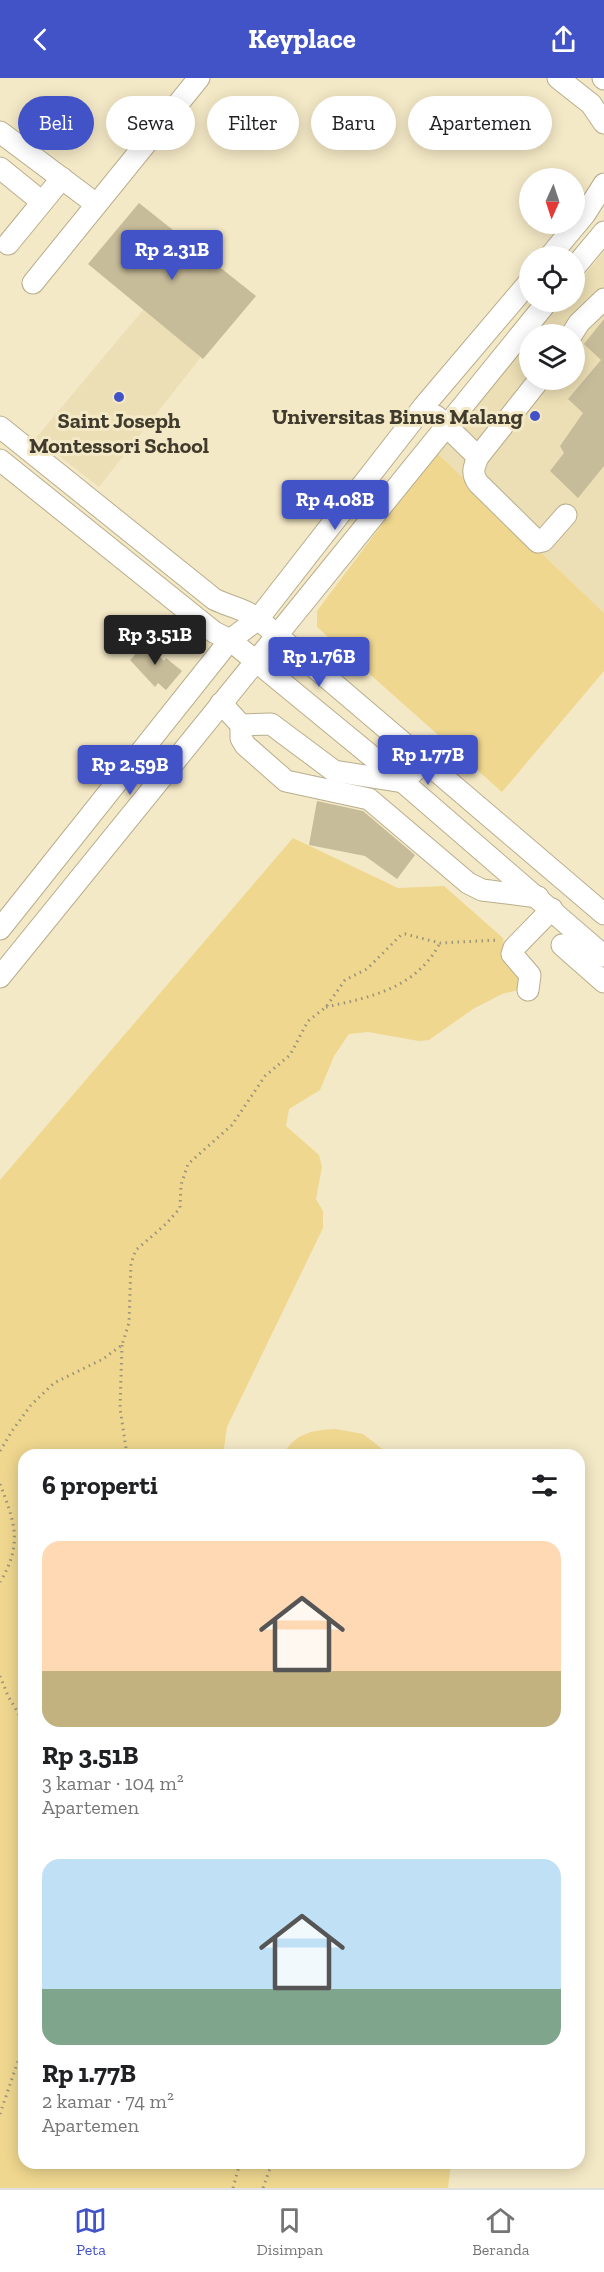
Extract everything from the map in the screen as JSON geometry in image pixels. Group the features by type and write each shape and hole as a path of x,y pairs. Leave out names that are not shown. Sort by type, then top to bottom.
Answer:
{"street":[{"path":"33,283 199,78"},
{"path":"558,78 591,104 600,113 604,123"},
{"path":"0,132 96,204"},
{"path":"0,168 42,202"},
{"path":"8,244 62,178"},
{"path":"585,254 604,231 585,214 604,184"},
{"path":"558,246 568,234"},
{"path":"0,928 230,640 258,619 424,406 519,294"},
{"path":"578,324 604,299"},
{"path":"0,977 254,660 539,312"},
{"path":"532,390 478,457 473,468 474,477 538,542 543,541 566,515"},
{"path":"424,406 478,457"},
{"path":"0,427 214,599 226,606 247,610 604,914"},
{"path":"0,460 214,632 230,640 403,782 604,956"},
{"path":"221,704 241,725 241,738 245,745 286,780 369,800 468,883 482,890 545,903"},
{"path":"241,725 271,724 334,771 403,782"},
{"path":"403,782 425,761"},
{"path":"528,990 530,975 512,954 545,903"},
{"path":"14,911 38,931"},
{"path":"562,945 604,982"}],"path":[{"path":"126,1449 120,1408 122,1345 129,1323 131,1263 136,1250 166,1224 180,1208 181,1185 188,1164 231,1125 265,1076 290,1054 308,1021 326,1007 345,980 367,969 401,935 411,933 440,943 522,939"},
{"path":"326,1007 371,997 402,984 423,967 440,943"},
{"path":"0,1451 31,1405 54,1383 103,1359 122,1345"},
{"path":"0,1484 14,1527 15,1548 10,1566 0,1582"},
{"path":"0,1676 18,1714"},
{"path":"0,2114 18,2061"},
{"path":"233,2188 238,2169"},
{"path":"263,2188 270,2169"}],"shaded area":[{"name":"Universitas Binus Malang","path":"604,251 604,613 436,452 519,352 519,390 585,390 585,324 543,324 553,312 585,312 585,275"},
{"name":"Saint Joseph Montessori School","path":"143,310 201,357 99,487 36,438"},
{"path":"436,452 604,613 604,671 502,792 317,627 317,611"},
{"path":"293,838 398,888 444,886 503,938 505,956 525,979 519,990 502,994 473,1009 429,1040 419,1041 368,1032 349,1034 334,1056 320,1090 289,1109 286,1126 319,1155 322,1167 316,1199 323,1211 323,1228 227,1427 224,1449 18,1449 18,2169 450,2169 448,2188 0,2188 0,1180"},
{"path":"336,1429 363,1434 382,1449 287,1449 299,1437 319,1430"}],"building":[{"path":"139,203 256,296 203,359 88,264"},
{"path":"604,319 604,466 578,498 550,471 564,453 560,446 583,413 568,399 576,390 585,390 585,379 601,360 585,343"},
{"path":"144,640 164,661 166,658 182,671 166,690 158,683 155,687 130,660 135,655 132,651"},
{"path":"317,801 363,811 415,855 397,879 365,856 309,845"}],"place":[{"name":"Saint Joseph Montessori School","path":"119,397"},
{"name":"Universitas Binus Malang","path":"535,416"}]}
